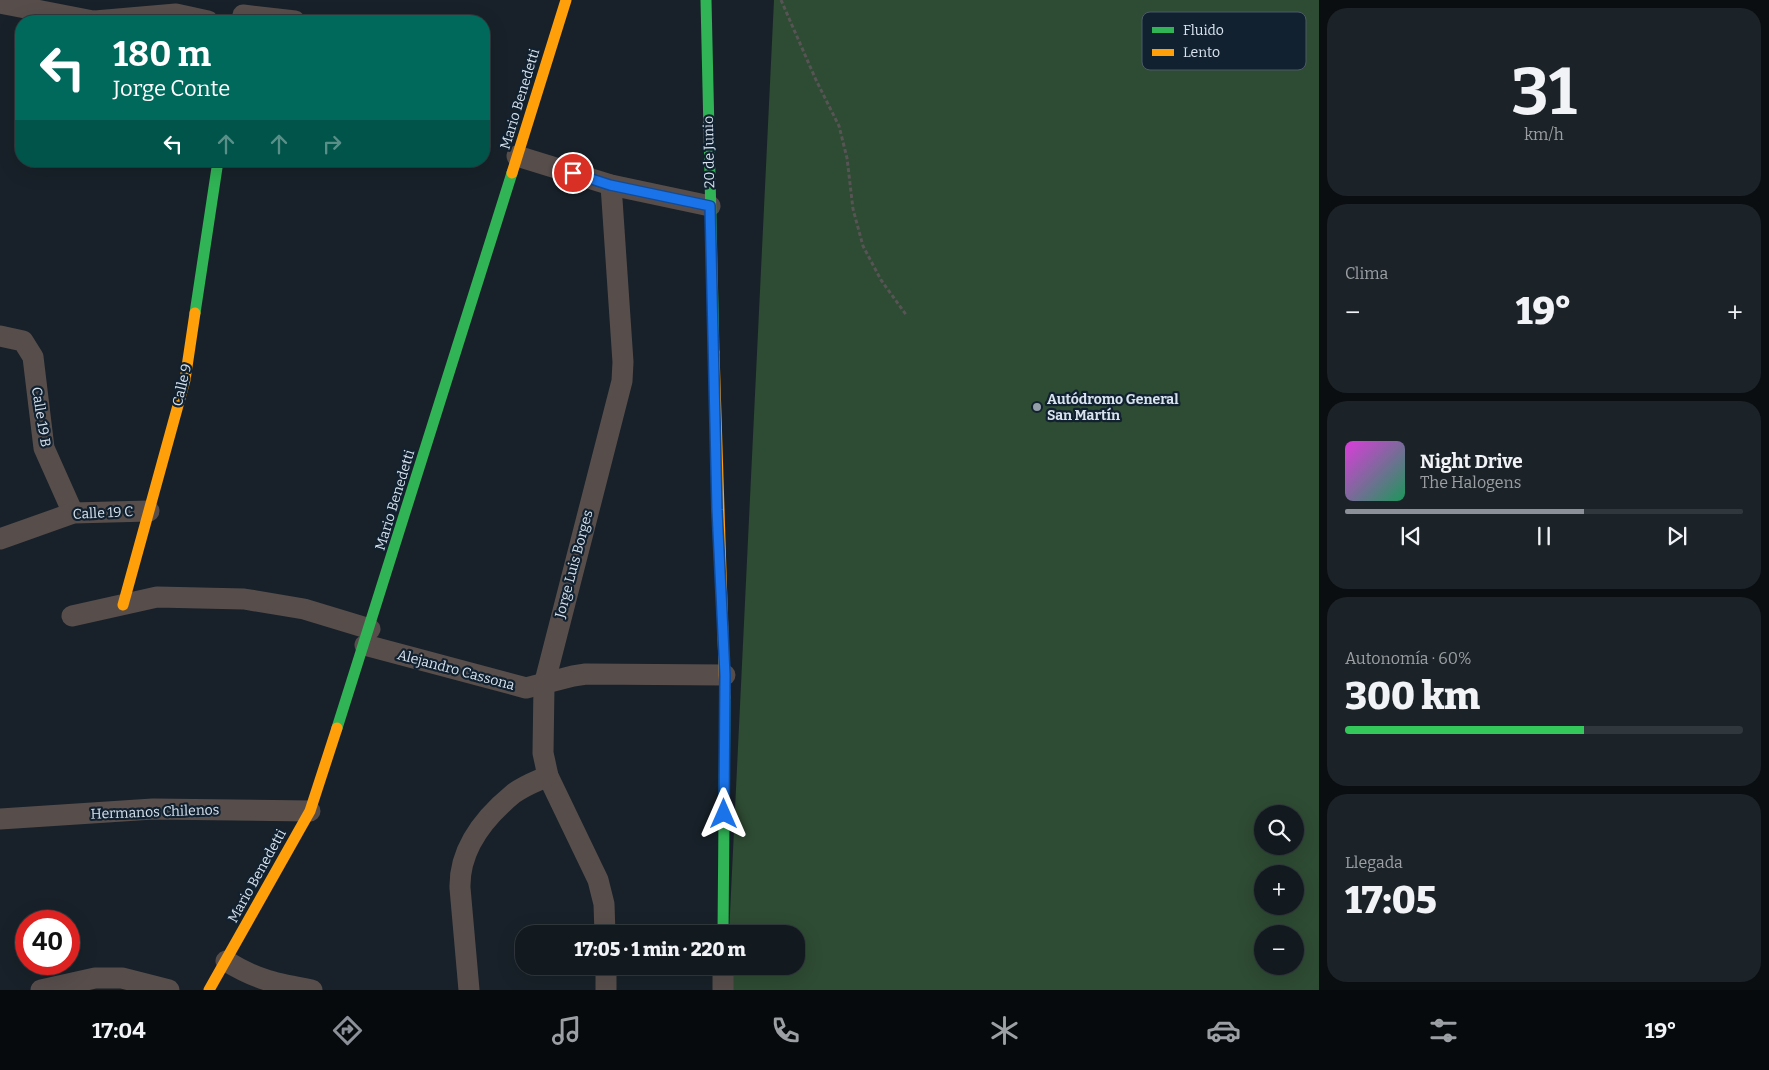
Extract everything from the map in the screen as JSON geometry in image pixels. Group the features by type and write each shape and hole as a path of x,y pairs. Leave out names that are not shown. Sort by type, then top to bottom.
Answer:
{"street":[{"name":"Mario Benedetti","path":"210,990 310,810 368,637 566,0"},
{"name":"20 de Junio","path":"706,0 717,510 725,675 723,925"},
{"path":"0,3 63,15"},
{"path":"108,15 122,9 181,15"},
{"path":"244,12 261,15"},
{"path":"517,156 610,185 710,206"},
{"name":"Calle 9","path":"123,604 185,380 217,167"},
{"name":"Jorge Luis Borges","path":"605,925 604,904 598,880 548,776 543,753 544,685 622,382 623,362 610,185"},
{"name":"Calle 19 B","path":"0,336 23,341 33,357 44,448 73,513"},
{"name":"Calle 19 C","path":"0,539 73,513 149,512"},
{"path":"72,616 156,597 244,599 304,609 368,637"},
{"name":"Alejandro Cassona","path":"368,637 509,685 526,688 586,674 725,675"},
{"path":"469,990 460,888 460,875 464,855 471,841 514,792 548,776"},
{"name":"Hermanos Chilenos","path":"0,819 153,809 310,810"},
{"path":"226,961 250,975 264,980 312,990"},
{"path":"606,975 606,990"},
{"path":"723,975 723,990"},
{"path":"41,990 95,978 122,978 169,990"}],"path":[{"path":"781,0 816,80 839,126 847,158 853,210 863,246 881,280 907,316"}],"green space":[{"name":"Autódromo General San Martín","path":"774,0 1319,0 1319,990 727,990 728,975 805,975 805,925 729,925"}],"traffic: fast":[{"path":"706,0 714,352"},
{"path":"195,313 217,167"},
{"path":"337,728 512,173"},
{"path":"723,925 725,697"}],"traffic: slow":[{"path":"512,173 566,0"},
{"path":"123,605 185,380 195,313"},
{"path":"714,352 725,697"},
{"path":"209,990 310,811 337,728"}],"place":[{"name":"Autódromo General San Martín","path":"1037,407"}],"route":[{"path":"573,173 610,185 710,206 717,510 725,675 724,814"}]}
